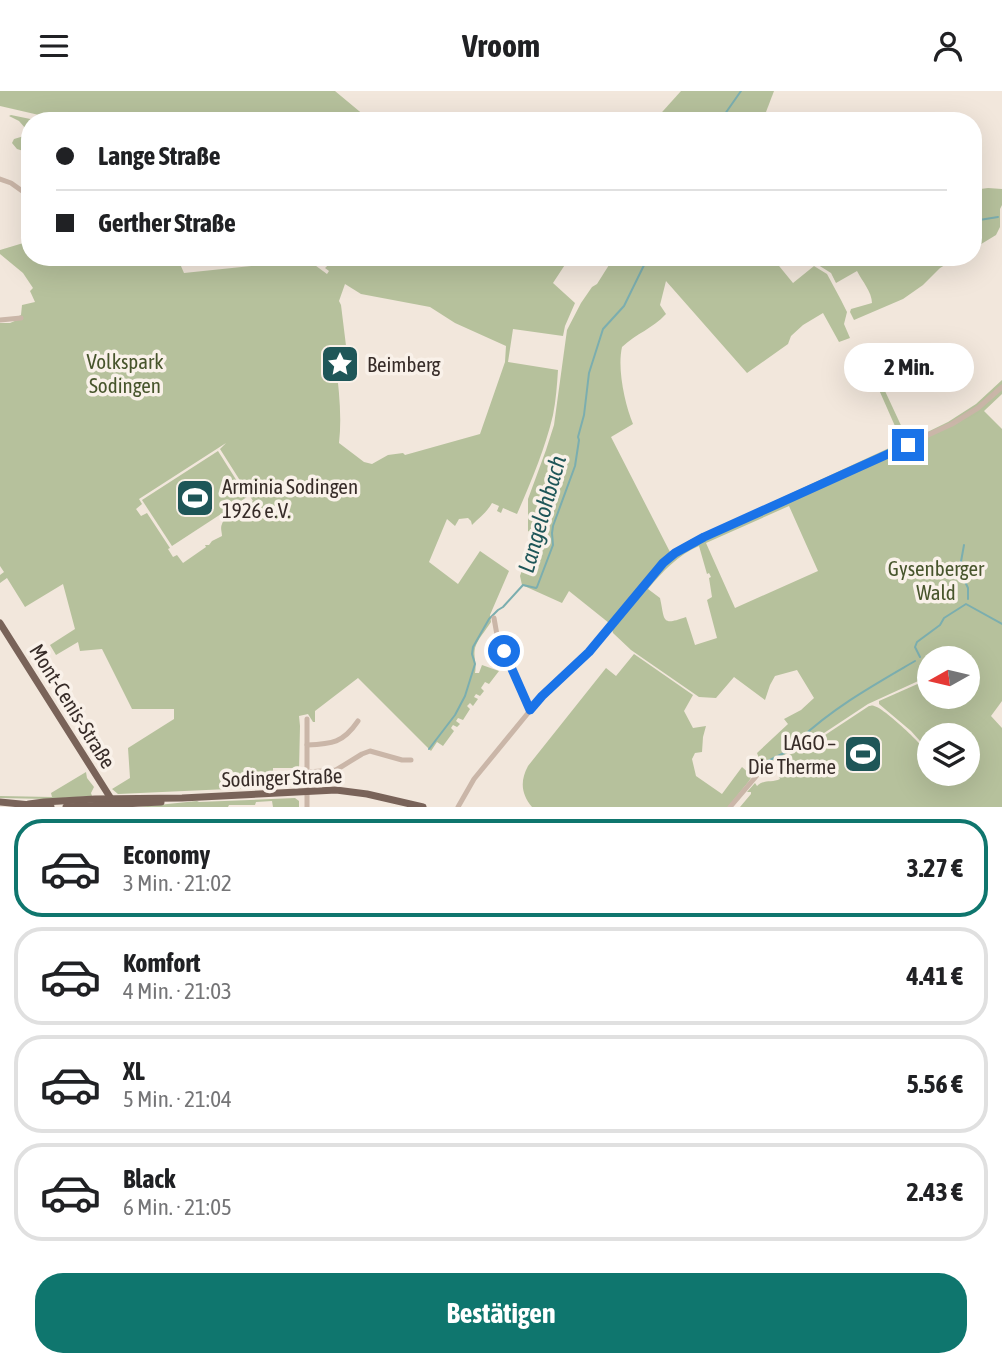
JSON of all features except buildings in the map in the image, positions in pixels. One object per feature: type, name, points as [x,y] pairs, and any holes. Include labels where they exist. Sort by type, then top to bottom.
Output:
[{"type":"main road","name":"Mont-Cenis-Straße","points":[[0,623],[113,804]]},
{"type":"main road","name":"Sodinger Straße","points":[[66,807],[336,790],[423,807]]},
{"type":"main road","name":"Sodinger Straße","points":[[29,804],[44,801],[113,804]]},
{"type":"main road","name":"Sodinger Straße","points":[[0,802],[51,807]]},
{"type":"street","points":[[0,179],[21,190]]},
{"type":"street","points":[[0,320],[21,318]]},
{"type":"street","points":[[458,807],[474,779],[530,710],[589,652],[655,572],[675,553],[704,537],[952,424],[978,408],[1002,387]]},
{"type":"street","points":[[494,618],[497,635],[530,710]]},
{"type":"street","points":[[307,719],[307,807]]},
{"type":"street","points":[[307,744],[331,744],[348,733],[358,721]]},
{"type":"street","points":[[307,772],[336,770],[370,751],[411,760]]},
{"type":"street","points":[[730,807],[759,773],[770,769]]},
{"type":"green space","points":[[0,91],[335,91],[360,112],[26,112],[0,106]]},
{"type":"green space","points":[[681,91],[774,91],[766,112],[662,112]]},
{"type":"green space","points":[[9,116],[21,117],[21,123],[19,121]]},
{"type":"green space","points":[[21,137],[21,150],[12,143],[14,139]]},
{"type":"green space","points":[[982,189],[1002,189],[1002,205],[1000,227],[996,235],[982,244]]},
{"type":"green space","name":"Volkspark Sodingen","points":[[21,244],[21,266],[181,266],[184,273],[251,266],[316,266],[327,274],[329,271],[325,268],[327,266],[564,266],[553,283],[575,303],[563,336],[513,329],[508,362],[558,370],[550,428],[517,514],[503,508],[501,513],[497,511],[499,506],[492,503],[472,525],[468,518],[459,519],[455,526],[447,519],[429,562],[458,584],[480,551],[509,571],[490,615],[491,622],[475,648],[475,673],[479,673],[482,665],[499,671],[489,684],[485,682],[480,696],[476,694],[474,697],[478,699],[473,706],[470,703],[467,706],[470,709],[463,720],[458,718],[456,721],[460,724],[457,727],[453,725],[451,728],[454,731],[443,746],[437,742],[431,751],[358,678],[315,711],[315,722],[308,714],[299,716],[299,771],[295,768],[273,768],[273,787],[118,794],[112,789],[130,778],[128,748],[174,719],[174,709],[132,709],[102,649],[80,651],[78,642],[56,655],[50,645],[75,629],[63,584],[25,607],[7,578],[0,583],[0,575],[4,572],[0,566],[0,323],[17,320],[21,315],[22,305],[35,302],[30,291],[33,288],[23,273],[0,254],[0,250]],"holes":[[[345,284],[361,294],[430,307],[455,323],[506,346],[505,362],[480,434],[405,455],[388,455],[372,464],[364,462],[339,443],[340,413],[336,365],[348,362],[339,301]],[[226,443],[220,449],[253,501],[223,521],[222,536],[205,545],[206,547],[183,563],[177,555],[173,557],[147,513],[141,516],[136,509],[142,504],[139,499]]]},
{"type":"green space","name":"Gysenberger Wald","points":[[608,266],[779,266],[793,283],[814,266],[827,274],[847,312],[844,324],[850,338],[839,342],[823,313],[803,325],[791,336],[788,344],[747,373],[666,281],[660,305],[666,314],[622,347],[620,366],[623,387],[633,424],[611,437],[670,552],[690,540],[902,442],[861,349],[865,348],[905,434],[911,440],[948,422],[976,404],[1002,380],[1002,394],[984,411],[1002,429],[1002,701],[991,716],[1002,728],[1002,807],[740,807],[751,794],[747,792],[755,783],[757,786],[780,779],[778,775],[782,772],[778,761],[819,739],[869,706],[886,713],[917,741],[917,786],[980,786],[980,723],[917,723],[917,738],[879,704],[879,701],[917,684],[917,709],[980,709],[980,646],[917,646],[917,682],[868,704],[818,737],[769,763],[760,759],[757,753],[788,724],[784,719],[801,710],[814,698],[797,670],[775,676],[765,700],[734,677],[716,698],[699,697],[631,650],[613,633],[612,629],[645,588],[641,584],[609,623],[569,591],[562,603],[522,585],[520,576],[534,534],[528,531],[528,499],[554,425],[567,330],[581,303]],"holes":[[[789,506],[818,571],[735,608],[706,543]],[[699,546],[707,574],[711,577],[712,597],[707,600],[717,638],[695,645],[686,617],[668,621],[660,598],[648,589],[671,564]]]},
{"type":"green space","points":[[820,266],[943,266],[903,299],[854,320],[851,309],[872,303],[870,295],[857,271],[836,283],[831,273]]},
{"type":"green space","name":"Arminia Sodingen 1926 e.V.","points":[[218,451],[247,497],[172,546],[142,500]]},
{"type":"green space","points":[[634,654],[693,695],[684,711],[693,728],[706,726],[702,752],[695,753],[692,759],[696,776],[722,794],[742,767],[752,776],[749,781],[728,807],[532,807],[523,787],[528,766],[606,668],[616,676]]},
{"type":"green space","points":[[86,772],[94,787],[92,796],[48,799],[0,798],[52,797],[51,793]]},
{"type":"green space","points":[[295,798],[299,801],[299,807],[273,807],[272,801],[228,807],[138,807],[197,801]]},
{"type":"waterway","name":"Langelohbach","points":[[726,112],[741,91]]},
{"type":"waterway","points":[[982,220],[998,217]]},
{"type":"waterway","name":"Langelohbach","points":[[429,749],[455,715],[465,696],[475,664],[473,647],[489,619],[523,585],[537,587],[553,545],[553,526],[575,466],[589,373],[603,329],[624,306],[644,266]]},
{"type":"waterway","points":[[964,545],[960,567],[968,588],[968,599]]},
{"type":"waterway","points":[[917,651],[917,642],[940,625],[944,618],[966,604],[1002,624]]},
{"type":"waterway","points":[[799,740],[840,707],[915,661]]},
{"type":"waterway","points":[[766,762],[793,747]]},
{"type":"place","name":"Beimberg","points":[[340,364]]},
{"type":"place","name":"Arminia Sodingen 1926 e.V.","points":[[195,498]]},
{"type":"place","name":"LAGO – Die Therme","points":[[863,754]]},
{"type":"route","points":[[504,651],[530,710],[589,652],[638,591],[675,553],[704,537],[908,445]]}]
